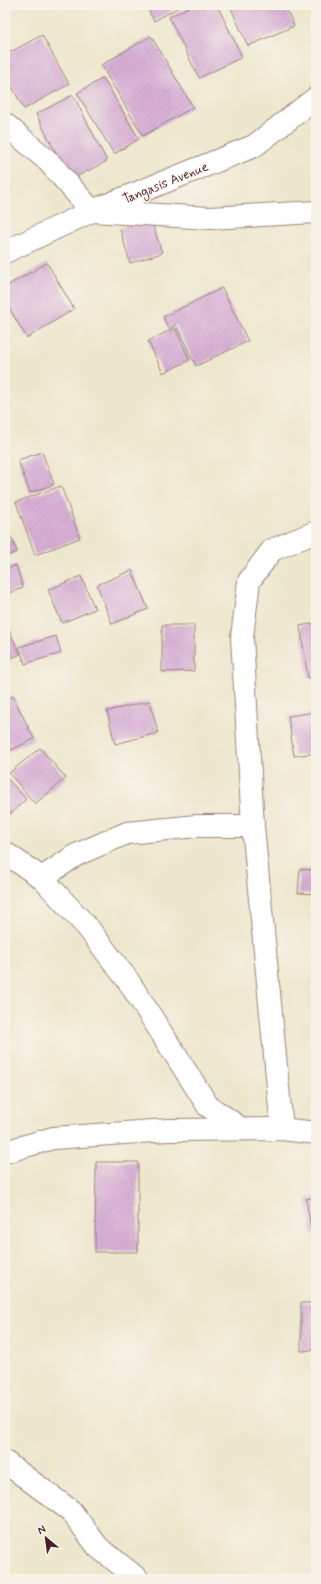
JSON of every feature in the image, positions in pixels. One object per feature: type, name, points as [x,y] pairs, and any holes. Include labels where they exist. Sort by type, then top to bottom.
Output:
[{"type":"street","name":"Tangasis Avenue","points":[[5,252],[92,211],[254,146],[316,98]]},
{"type":"street","points":[[5,124],[48,162],[92,211],[210,218],[316,212]]},
{"type":"street","points":[[282,1129],[253,826],[242,637],[249,581],[272,550],[316,532]]},
{"type":"street","points":[[42,878],[76,855],[127,833],[197,826],[253,826]]},
{"type":"street","points":[[5,853],[42,878],[88,928],[129,982],[208,1106],[242,1129]]},
{"type":"street","points":[[5,1152],[53,1138],[167,1130],[282,1129],[316,1133]]},
{"type":"street","points":[[5,1462],[71,1510],[98,1547],[138,1579]]},
{"type":"building","points":[[146,5],[183,5],[154,21]]},
{"type":"building","points":[[193,5],[217,5],[242,57],[199,78],[169,17]]},
{"type":"building","points":[[285,5],[294,26],[248,46],[230,6]]},
{"type":"building","points":[[42,35],[69,84],[24,109],[5,74],[5,55]]},
{"type":"building","points":[[151,36],[193,107],[143,136],[101,65]]},
{"type":"building","points":[[103,78],[139,139],[114,154],[77,93]]},
{"type":"building","points":[[73,95],[107,161],[70,180],[36,114]]},
{"type":"building","points":[[151,219],[162,253],[130,263],[120,229]]},
{"type":"building","points":[[47,263],[74,309],[27,338],[5,301],[5,287]]},
{"type":"building","points":[[222,288],[248,341],[196,366],[176,325],[169,329],[163,317]]},
{"type":"building","points":[[175,328],[190,360],[163,373],[148,341]]},
{"type":"building","points":[[42,452],[54,484],[30,493],[18,460]]},
{"type":"building","points":[[61,486],[80,538],[35,555],[16,502]]},
{"type":"building","points":[[12,538],[17,552],[5,557],[5,541]]},
{"type":"building","points":[[16,565],[23,588],[5,594],[5,569]]},
{"type":"building","points":[[132,570],[148,609],[112,624],[97,585]]},
{"type":"building","points":[[81,576],[95,609],[62,623],[48,590]]},
{"type":"building","points":[[5,621],[20,654],[5,661]]},
{"type":"building","points":[[316,623],[316,677],[308,678],[300,626]]},
{"type":"building","points":[[162,625],[194,625],[194,671],[162,672]]},
{"type":"building","points":[[56,636],[61,653],[25,664],[19,647]]},
{"type":"building","points":[[13,696],[34,739],[5,753],[5,700]]},
{"type":"building","points":[[150,701],[158,733],[115,744],[107,711]]},
{"type":"building","points":[[316,712],[316,753],[294,756],[288,716]]},
{"type":"building","points":[[40,748],[66,778],[35,804],[9,773]]},
{"type":"building","points":[[5,776],[26,799],[5,819]]},
{"type":"building","points":[[300,869],[316,870],[316,894],[298,893]]},
{"type":"building","points":[[96,1162],[138,1162],[138,1252],[95,1252]]},
{"type":"building","points":[[316,1197],[316,1234],[312,1234],[306,1199]]},
{"type":"building","points":[[301,1303],[316,1303],[316,1350],[301,1351]]}]
